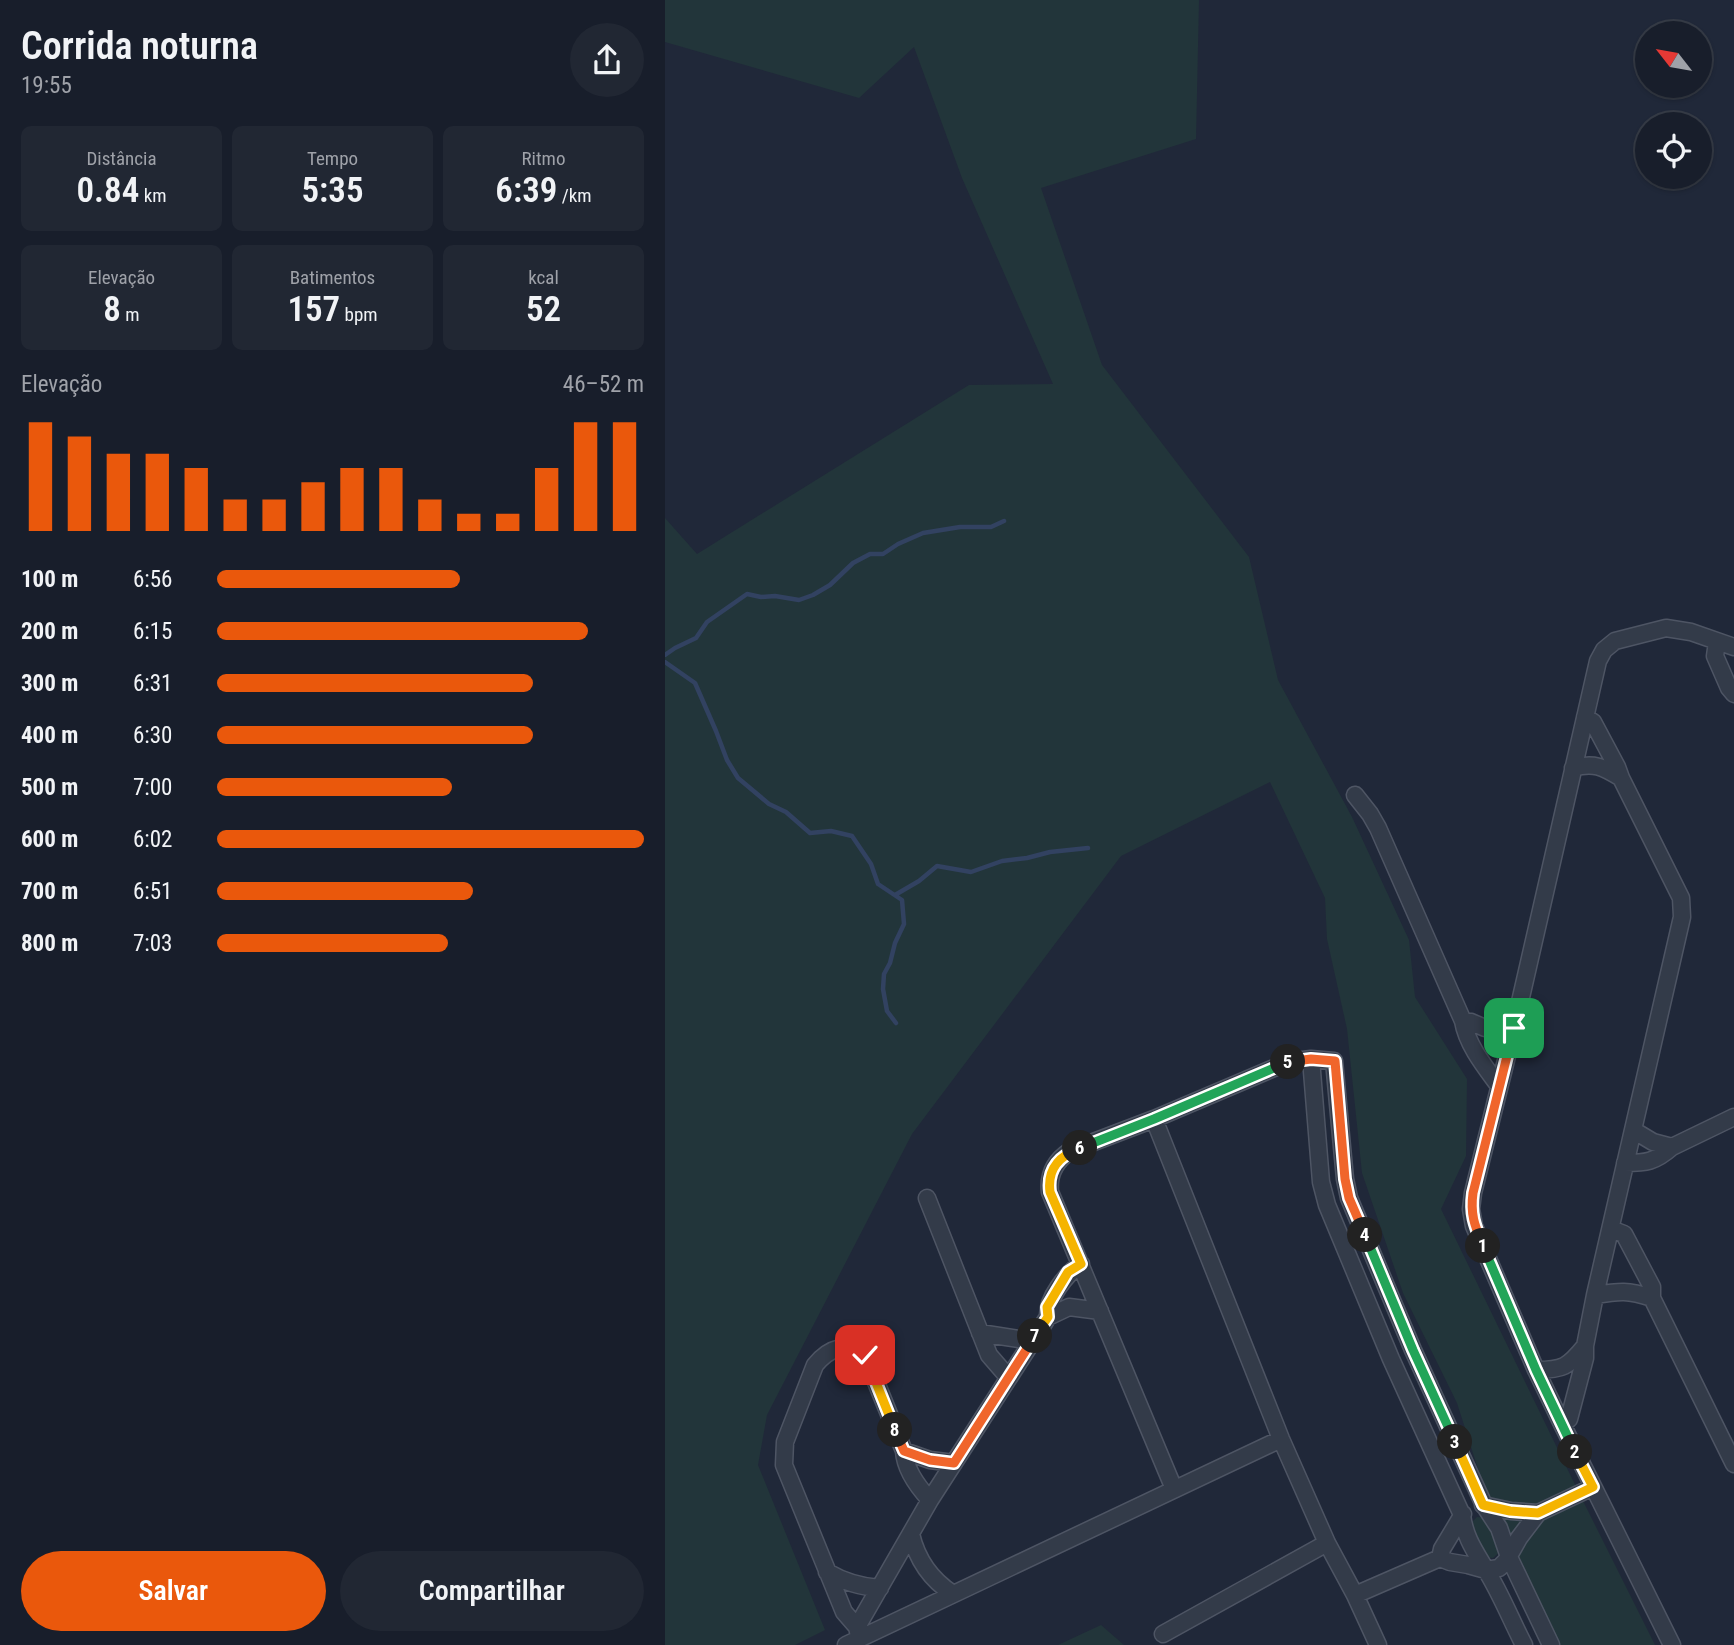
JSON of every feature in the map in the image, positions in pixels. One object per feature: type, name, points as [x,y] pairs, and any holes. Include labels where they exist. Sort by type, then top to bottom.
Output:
[{"type":"street","points":[[1672,1645],[1536,1370],[1475,1226],[1471,1209],[1598,661],[1604,650],[1615,641],[1666,628],[1691,632],[1734,647]]},
{"type":"street","points":[[1717,642],[1716,656],[1734,694]]},
{"type":"street","points":[[1562,1424],[1569,1419],[1585,1358],[1595,1295],[1682,918],[1681,898],[1617,767],[1593,722],[1585,717]]},
{"type":"street","points":[[1573,768],[1586,764],[1621,778]]},
{"type":"street","points":[[1355,794],[1377,828],[1463,1021],[1465,1033],[1486,1070],[1499,1086]]},
{"type":"street","points":[[1463,1021],[1485,1028],[1514,1028]]},
{"type":"street","points":[[1311,1059],[1321,1182],[1327,1205],[1391,1359],[1462,1515],[1469,1542],[1524,1645]]},
{"type":"street","points":[[1174,1489],[1050,1192],[1054,1165],[1070,1151],[1154,1119],[1288,1062],[1311,1059],[1335,1061],[1349,1198],[1413,1350],[1483,1505],[1499,1528],[1509,1557],[1551,1645]]},
{"type":"street","points":[[1625,1163],[1646,1163],[1672,1147],[1734,1117]]},
{"type":"street","points":[[1154,1119],[1281,1439],[1327,1543],[1378,1645]]},
{"type":"street","points":[[1633,1130],[1653,1142],[1672,1147]]},
{"type":"street","points":[[927,1198],[989,1355],[1008,1377]]},
{"type":"street","points":[[1612,1229],[1624,1234],[1652,1287],[1652,1298],[1734,1464]]},
{"type":"street","points":[[1048,1317],[1047,1307],[1068,1272],[1081,1264]]},
{"type":"street","points":[[1595,1295],[1621,1291],[1652,1298]]},
{"type":"street","points":[[854,1637],[930,1500],[1048,1317],[1069,1307],[1100,1311]]},
{"type":"street","points":[[980,1333],[1031,1341]]},
{"type":"street","points":[[1536,1370],[1563,1368],[1585,1346]]},
{"type":"street","points":[[854,1637],[784,1465],[785,1441],[815,1365],[823,1355],[835,1349],[846,1348],[855,1349],[865,1355],[904,1451],[905,1461],[930,1500]]},
{"type":"street","points":[[854,1637],[953,1594],[1281,1439]]},
{"type":"street","points":[[904,1451],[930,1460],[954,1463]]},
{"type":"street","points":[[1355,1595],[1440,1558],[1486,1570],[1499,1568],[1538,1513],[1593,1487]]},
{"type":"street","points":[[1440,1558],[1442,1549],[1462,1515],[1473,1506],[1538,1513]]},
{"type":"street","points":[[911,1534],[918,1558],[925,1569],[942,1587],[953,1594]]},
{"type":"street","points":[[1163,1634],[1327,1543]]},
{"type":"street","points":[[827,1573],[859,1585],[880,1588]]},
{"type":"green space","points":[[665,0],[1199,0],[1196,139],[1041,188],[1102,365],[1249,557],[1278,680],[1352,817],[1409,940],[1415,997],[1467,1079],[1466,1156],[1441,1209],[1655,1645],[1558,1645],[1520,1559],[1487,1497],[1457,1403],[1403,1293],[1362,1173],[1347,1029],[1327,939],[1325,898],[1270,782],[1121,856],[912,1134],[767,1415],[758,1465],[825,1630],[795,1645],[665,1645],[665,518],[697,554],[969,385],[1053,384],[962,178],[914,47],[859,98],[665,42]]},
{"type":"green space","points":[[1477,1517],[1487,1518],[1500,1552],[1493,1558],[1484,1557],[1470,1524]]},
{"type":"green space","points":[[1101,1625],[1124,1645],[1058,1645]]},
{"type":"waterway","points":[[665,655],[696,638],[707,622],[747,594],[799,600],[830,585],[853,563],[870,554],[883,554],[923,533],[960,527],[991,527],[1004,521]]},
{"type":"waterway","points":[[665,662],[695,683],[727,760],[738,778],[769,804],[786,812],[810,833],[831,831],[852,836],[871,864],[878,884],[902,900],[904,924],[884,974],[883,989],[887,1011],[896,1023]]},
{"type":"waterway","points":[[895,895],[919,881],[937,866],[971,872],[1002,861],[1088,848]]},
{"type":"route","points":[[865,1355],[904,1451],[930,1460],[954,1463],[1048,1317],[1047,1307],[1068,1272],[1081,1264],[1050,1192],[1054,1165],[1070,1151],[1154,1119],[1288,1062],[1311,1059],[1335,1061],[1349,1198],[1413,1350],[1483,1505],[1538,1513],[1593,1487],[1536,1370],[1475,1226],[1471,1209],[1514,1028]]}]
